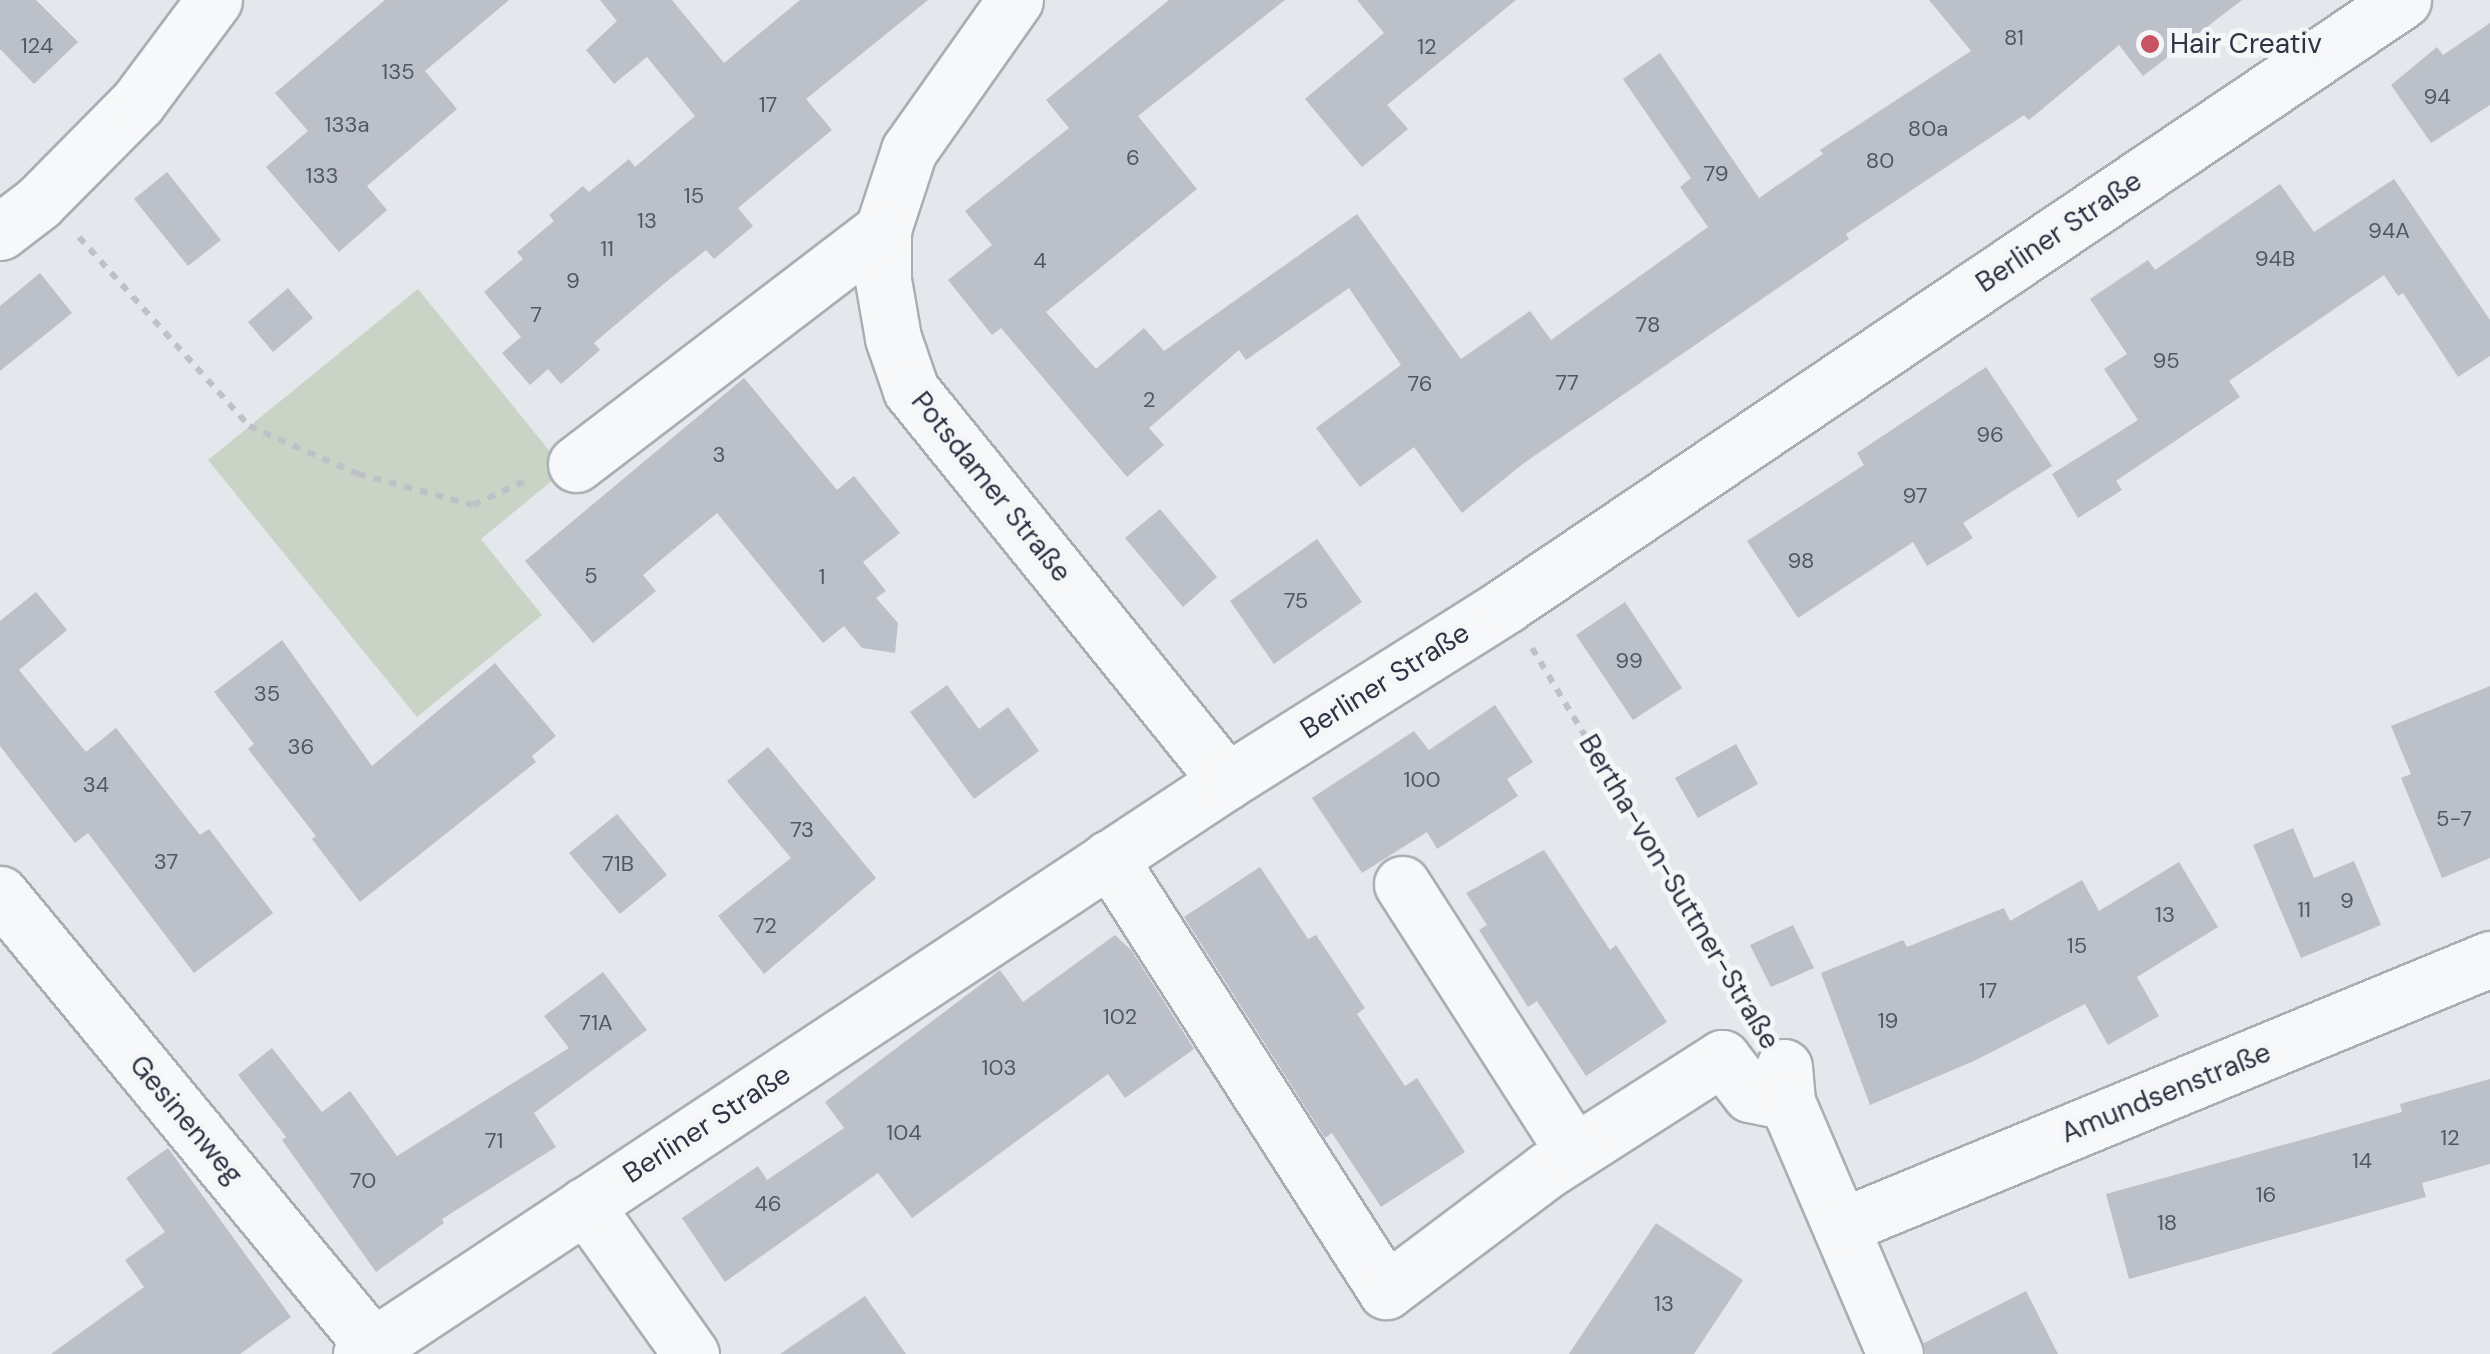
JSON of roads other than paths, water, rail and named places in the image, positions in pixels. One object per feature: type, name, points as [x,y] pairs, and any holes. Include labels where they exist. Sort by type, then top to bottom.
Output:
[{"type":"street","points":[[0,232],[44,198],[138,102],[214,0]]},
{"type":"street","name":"Potsdamer Straße","points":[[1015,0],[909,150],[883,229],[883,280],[893,338],[911,390],[1228,781]]},
{"type":"street","name":"Berliner Straße","points":[[367,1350],[1110,858],[1506,605],[2403,0]]},
{"type":"street","points":[[576,464],[883,229]]},
{"type":"street","points":[[1110,858],[1386,1291],[1574,1152],[1722,1058],[1750,1094],[1786,1084],[1895,1354]]},
{"type":"street","points":[[1402,884],[1574,1152]]},
{"type":"street","name":"Gesinenweg","points":[[0,894],[367,1350]]},
{"type":"street","name":"Amundsenstraße","points":[[1842,1226],[2490,959]]},
{"type":"street","points":[[584,1205],[691,1354]]},
{"type":"place","name":"Hair Creativ","points":[[2150,44]]}]
